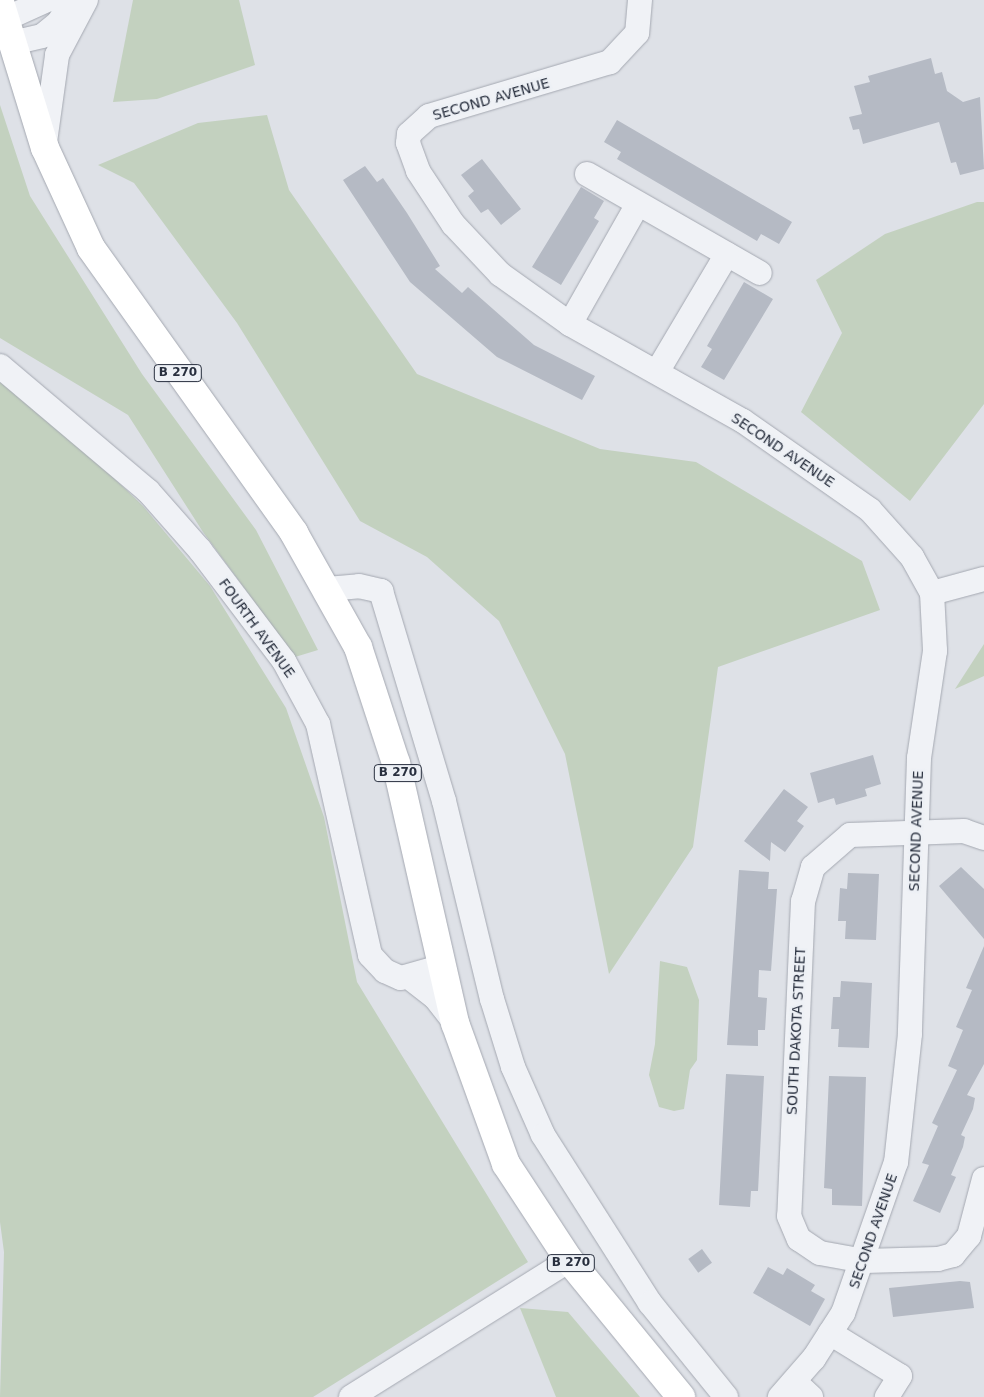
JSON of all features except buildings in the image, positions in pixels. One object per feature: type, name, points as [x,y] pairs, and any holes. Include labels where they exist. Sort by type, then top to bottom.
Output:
[{"type":"main road","name":"B 270","points":[[5,21],[45,148],[106,271],[257,479],[326,589],[358,647],[376,697],[443,966],[455,1023],[506,1164],[569,1260],[680,1397]]},
{"type":"street","points":[[5,21],[46,0]]},
{"type":"street","points":[[5,21],[42,36],[59,22],[72,0]]},
{"type":"street","points":[[45,148],[57,56],[86,0]]},
{"type":"street","name":"SECOND AVENUE","points":[[640,0],[637,33],[610,62],[429,116],[409,134],[409,153],[418,171],[453,224],[500,274],[570,324],[743,421],[870,510],[912,557],[932,593],[935,651],[920,732],[915,831],[911,1012],[903,1120],[889,1187],[864,1261],[830,1333],[795,1392]]},
{"type":"street","points":[[587,174],[760,273]]},
{"type":"street","points":[[570,324],[638,204]]},
{"type":"street","points":[[657,372],[727,254]]},
{"type":"street","name":"FOURTH AVENUE","points":[[0,366],[148,491],[200,550],[284,661],[318,724],[370,955],[392,976],[409,977],[435,997],[455,1023]]},
{"type":"street","points":[[932,593],[984,580]]},
{"type":"street","points":[[326,589],[359,586],[382,591],[444,801],[492,999],[513,1068],[543,1135],[650,1303],[726,1397]]},
{"type":"street","name":"SOUTH DAKOTA STREET","points":[[981,831],[875,831],[836,842],[813,867],[803,901],[789,1216],[794,1232],[807,1247],[864,1261],[952,1255],[970,1236],[984,1179]]},
{"type":"street","points":[[409,977],[443,966]]},
{"type":"street","points":[[351,1397],[569,1260]]},
{"type":"street","points":[[830,1333],[900,1376],[887,1397]]},
{"type":"green space","points":[[133,0],[239,0],[255,65],[157,99],[113,102]]},
{"type":"green space","points":[[0,105],[30,196],[142,374],[256,530],[318,650],[295,657],[203,532],[128,415],[0,338]]},
{"type":"green space","points":[[267,115],[289,190],[417,374],[600,449],[696,462],[862,561],[880,610],[718,667],[693,847],[609,974],[565,754],[499,621],[427,557],[360,521],[237,323],[134,183],[98,165],[198,123]]},
{"type":"green space","points":[[977,202],[984,202],[984,404],[910,501],[801,412],[842,333],[816,280],[885,234]]},
{"type":"green space","points":[[0,382],[70,436],[143,506],[210,586],[286,708],[324,817],[357,982],[528,1262],[313,1397],[0,1397],[4,1252],[0,1222]]},
{"type":"green space","points":[[984,644],[984,676],[955,689]]},
{"type":"green space","points":[[660,961],[687,967],[699,1000],[697,1060],[690,1070],[684,1109],[674,1111],[659,1107],[649,1075],[655,1044]]},
{"type":"green space","points":[[520,1308],[568,1312],[640,1397],[556,1397]]}]
